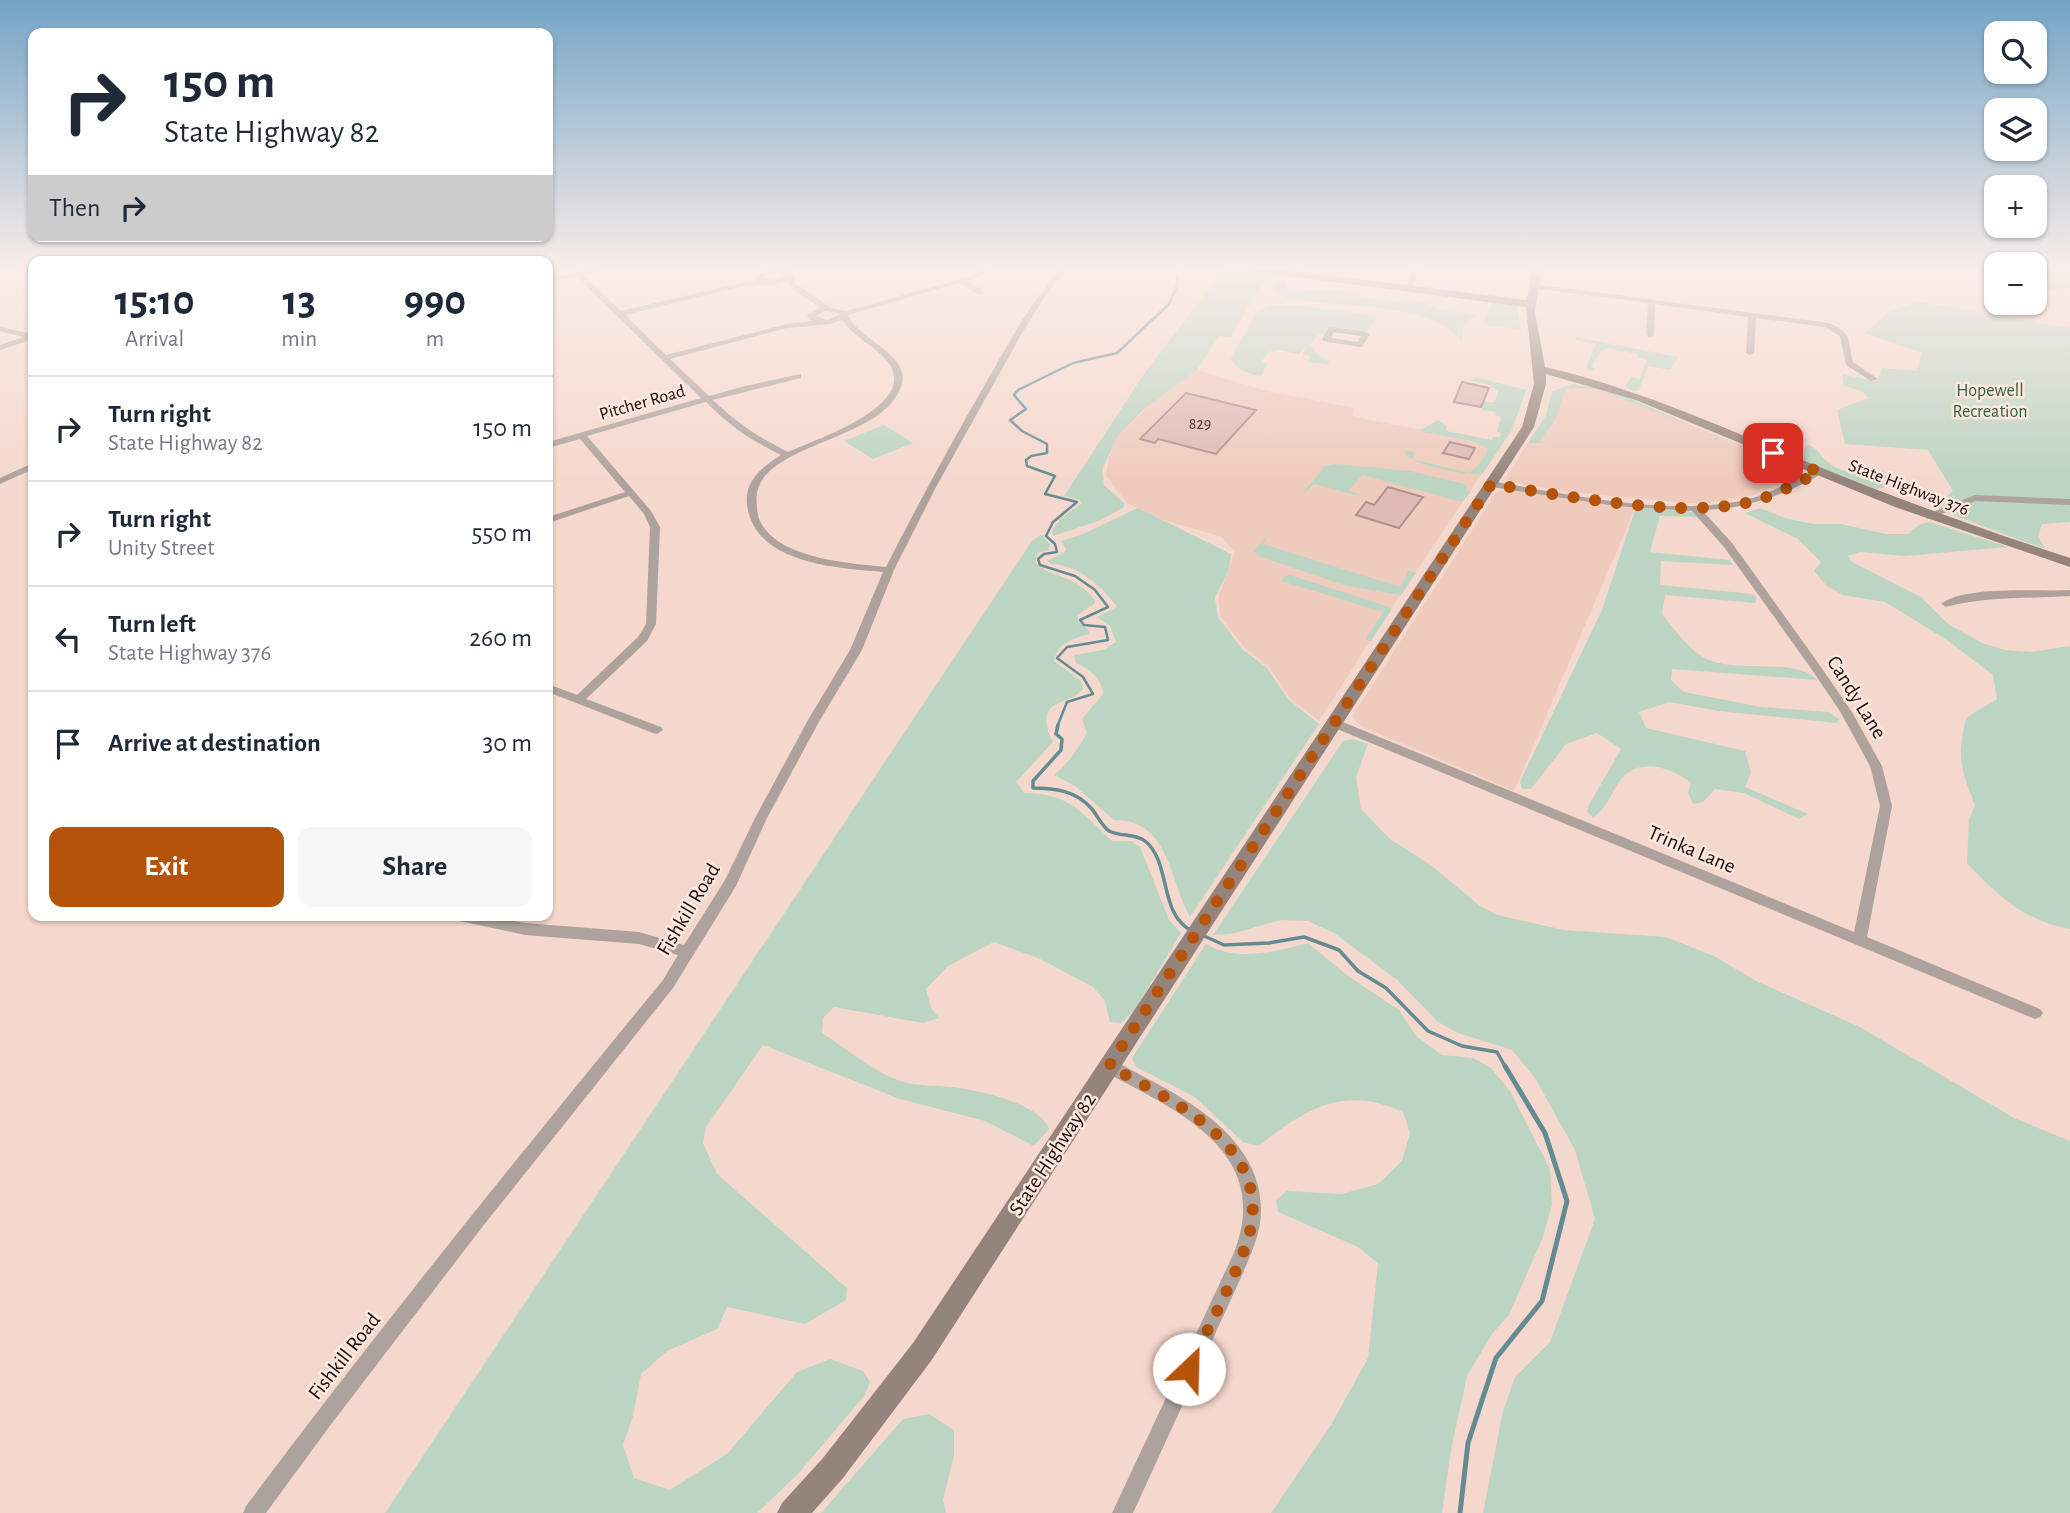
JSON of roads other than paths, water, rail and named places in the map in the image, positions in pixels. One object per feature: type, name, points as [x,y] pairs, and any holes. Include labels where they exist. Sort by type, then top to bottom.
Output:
[{"type":"main road","name":"State Highway 82","points":[[792,1513],[833,1468],[902,1381],[1202,921],[1405,614],[1446,557],[1528,428],[1539,395],[1540,369],[1533,339]]},
{"type":"main road","name":"State Highway 376","points":[[1540,369],[1609,386],[1928,516],[2070,563]]},
{"type":"main road","points":[[1539,395],[1565,383],[1609,386]]},
{"type":"street","points":[[0,348],[25,339]]},
{"type":"street","points":[[645,339],[707,400],[752,437],[786,454]]},
{"type":"street","points":[[665,358],[739,339]]},
{"type":"street","points":[[855,339],[891,364]]},
{"type":"street","points":[[864,339],[890,358],[898,380],[895,392],[875,415],[786,454],[765,471],[754,485],[750,512],[756,526],[769,539],[808,558],[840,565],[889,570]]},
{"type":"street","name":"Fishkill Road","points":[[253,1513],[321,1420],[469,1230],[667,984],[731,882],[767,806],[856,650],[889,570],[931,486],[1015,339]]},
{"type":"street","points":[[1750,353],[1751,339]]},
{"type":"street","points":[[1846,339],[1849,363],[1874,379]]},
{"type":"street","points":[[745,388],[799,376]]},
{"type":"street","name":"Pitcher Road","points":[[553,444],[745,388]]},
{"type":"street","points":[[578,700],[643,639],[651,624],[654,527],[648,513],[582,436]]},
{"type":"street","points":[[0,481],[28,468]]},
{"type":"street","points":[[1491,484],[1618,502],[1696,509],[1741,504],[1767,497],[1819,472]]},
{"type":"street","points":[[553,518],[631,493]]},
{"type":"street","points":[[1928,516],[1975,498],[2070,502]]},
{"type":"street","name":"Candy Lane","points":[[1696,509],[1728,545],[1816,668],[1846,712],[1876,766],[1886,806],[1859,940]]},
{"type":"street","points":[[1946,604],[1982,597],[2070,593]]},
{"type":"street","points":[[553,690],[657,730]]},
{"type":"street","name":"Trinka Lane","points":[[1334,723],[2035,1013]]},
{"type":"street","points":[[485,921],[525,929],[639,938],[688,951]]},
{"type":"street","points":[[1109,1066],[1180,1107],[1225,1140],[1246,1170],[1253,1210],[1247,1241],[1233,1275],[1122,1513]]},
{"type":"waterway","points":[[1057,727],[1067,702],[1093,694],[1083,677],[1057,658],[1067,647],[1108,640],[1105,627],[1084,625],[1080,620],[1108,607],[1095,590],[1075,576],[1040,565],[1038,559],[1044,554],[1057,552],[1055,544],[1046,536],[1053,522],[1077,502],[1045,494],[1055,476],[1027,466],[1026,460],[1031,456],[1047,453],[1047,444],[1022,431],[1010,420],[1026,409],[1014,395],[1018,390],[1073,363],[1117,353],[1132,339]]},
{"type":"waterway","points":[[1058,725],[1056,734],[1062,739],[1061,750],[1033,781],[1033,788],[1072,794],[1085,802],[1109,831],[1145,841],[1159,862],[1174,913],[1181,923],[1192,931]]},
{"type":"waterway","points":[[1202,935],[1224,945],[1269,943],[1304,937],[1339,950],[1358,971],[1386,988],[1428,1031],[1462,1046],[1497,1052],[1506,1068]]},
{"type":"waterway","points":[[1460,1513],[1468,1443],[1496,1358],[1542,1301],[1567,1201],[1545,1133],[1505,1066]]},
{"type":"park label","name":"Hopewell Recreation","points":[[1990,400]]}]
